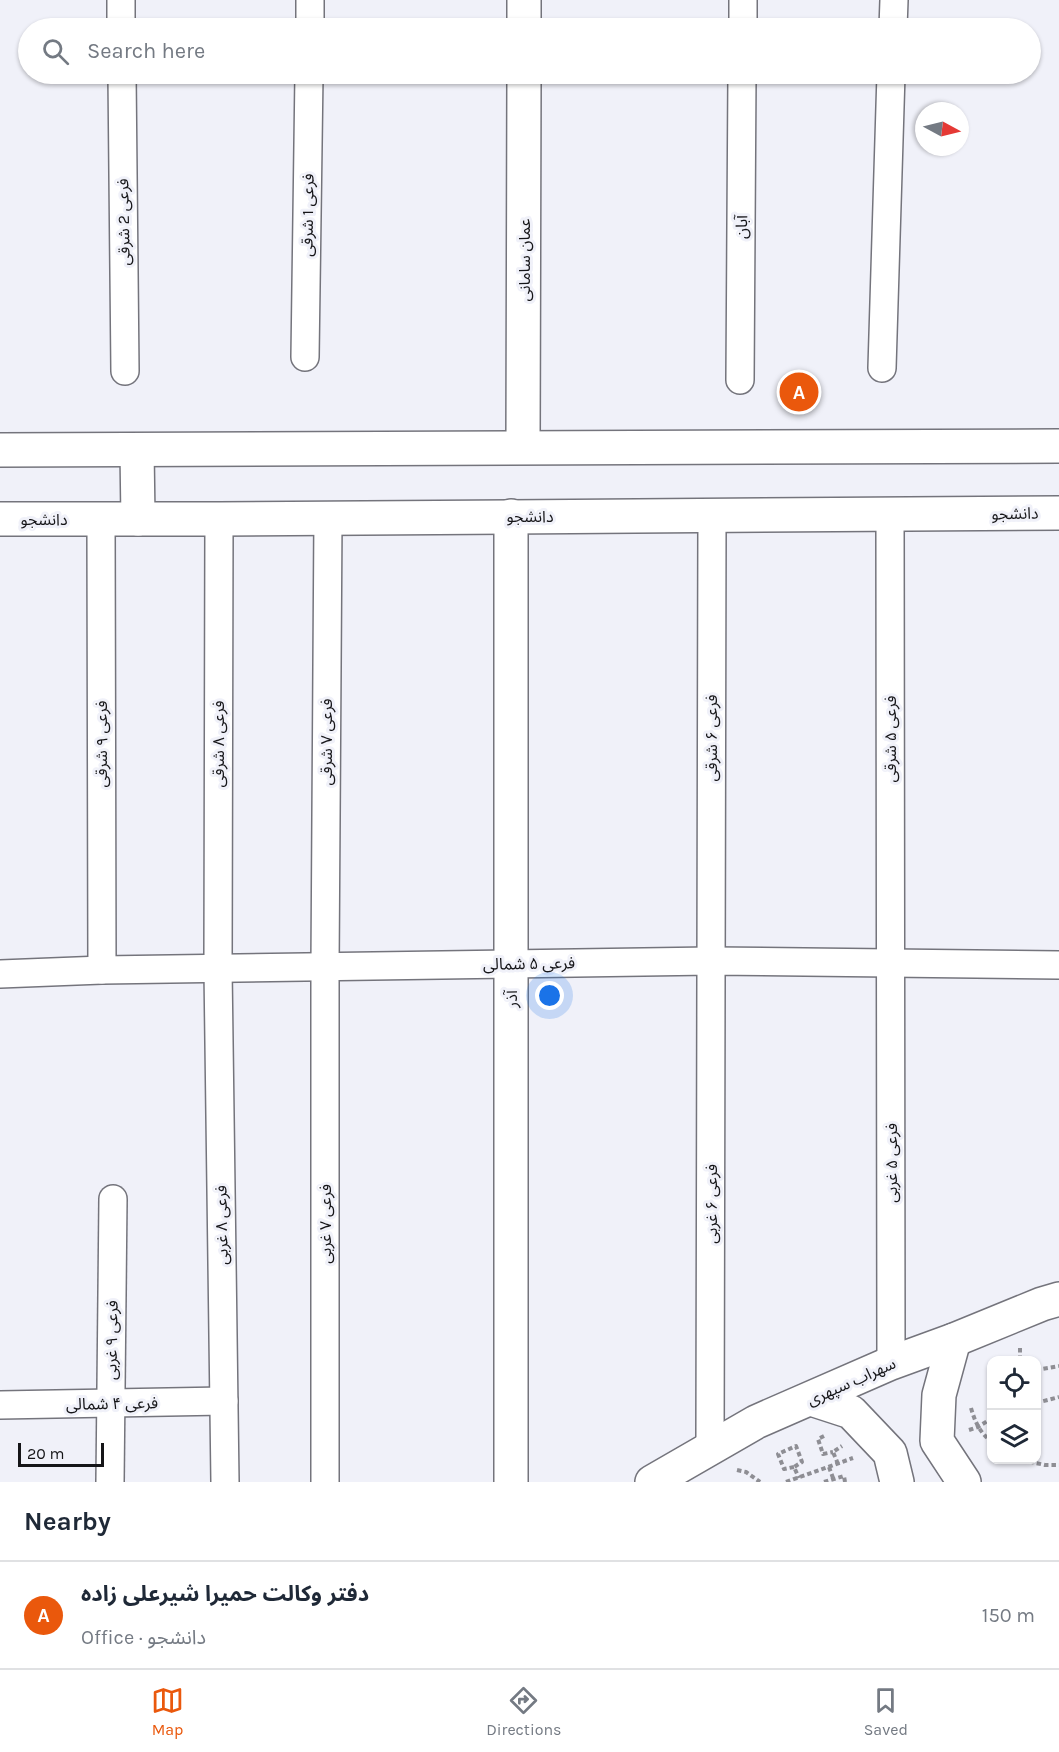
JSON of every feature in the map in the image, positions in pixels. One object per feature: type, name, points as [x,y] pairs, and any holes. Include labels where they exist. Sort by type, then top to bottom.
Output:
[{"type":"main road","points":[[524,0],[524,18]]},
{"type":"main road","name":"عمان سامانی","points":[[523,446],[524,84]]},
{"type":"main road","points":[[0,450],[523,446],[755,448],[1059,446]]},
{"type":"main road","points":[[136,450],[138,519]]},
{"type":"main road","name":"دانشجو","points":[[0,519],[1059,513]]},
{"type":"main road","name":"آذر","points":[[511,516],[512,1482]]},
{"type":"main road","name":"سهراب سپهری","points":[[652,1482],[756,1422],[891,1363],[1059,1299]]},
{"type":"main road","points":[[954,1340],[939,1395],[937,1441],[963,1482]]},
{"type":"main road","points":[[811,1399],[851,1412],[890,1453],[897,1482]]},
{"type":"street","points":[[121,0],[121,18]]},
{"type":"street","points":[[310,0],[310,18]]},
{"type":"street","points":[[743,0],[743,18]]},
{"type":"street","points":[[893,18],[894,0]]},
{"type":"street","name":"فرعی 2 شرقی","points":[[122,84],[125,371]]},
{"type":"street","name":"فرعی 1 شرقی","points":[[305,357],[309,84]]},
{"type":"street","name":"آبان","points":[[740,380],[742,84]]},
{"type":"street","points":[[882,368],[891,84]]},
{"type":"street","name":"فرعی ۶ شرقی","points":[[711,961],[712,515]]},
{"type":"street","name":"فرعی ۵ شرقی","points":[[890,515],[891,964]]},
{"type":"street","name":"فرعی ۷ شرقی","points":[[325,967],[328,517]]},
{"type":"street","name":"فرعی ۹ شرقی","points":[[101,519],[102,970]]},
{"type":"street","name":"فرعی ۸ شرقی","points":[[218,969],[219,519]]},
{"type":"street","name":"فرعی ۵ شمالی","points":[[0,974],[102,970],[711,961],[1059,965]]},
{"type":"street","name":"فرعی ۶ غربی","points":[[710,1447],[711,961]]},
{"type":"street","name":"فرعی ۵ غربی","points":[[891,964],[891,1363]]},
{"type":"street","name":"فرعی ۷ غربی","points":[[325,967],[325,1482]]},
{"type":"street","name":"فرعی ۸ غربی","points":[[218,969],[225,1482]]},
{"type":"street","name":"فرعی ۹ غربی","points":[[110,1482],[113,1199]]},
{"type":"street","name":"فرعی ۴ شمالی","points":[[0,1405],[224,1401]]},
{"type":"path","points":[[1041,1369],[1059,1366]]},
{"type":"path","points":[[1041,1402],[1059,1397]]},
{"type":"path","points":[[969,1398],[974,1418],[982,1435],[987,1438]]},
{"type":"path","points":[[978,1427],[987,1421]]},
{"type":"path","points":[[826,1435],[818,1439],[823,1454],[842,1447],[838,1439]]},
{"type":"path","points":[[796,1446],[802,1462],[794,1467],[784,1470],[778,1454],[796,1446]]},
{"type":"path","points":[[833,1452],[838,1464]]},
{"type":"path","points":[[1040,1464],[1059,1465]]},
{"type":"path","points":[[794,1467],[797,1479]]},
{"type":"path","points":[[829,1467],[833,1478]]},
{"type":"path","points":[[824,1482],[844,1476],[845,1482]]},
{"type":"place","name":"دفتر وکالت حمیرا شیرعلی زاده","points":[[799,392]]}]
